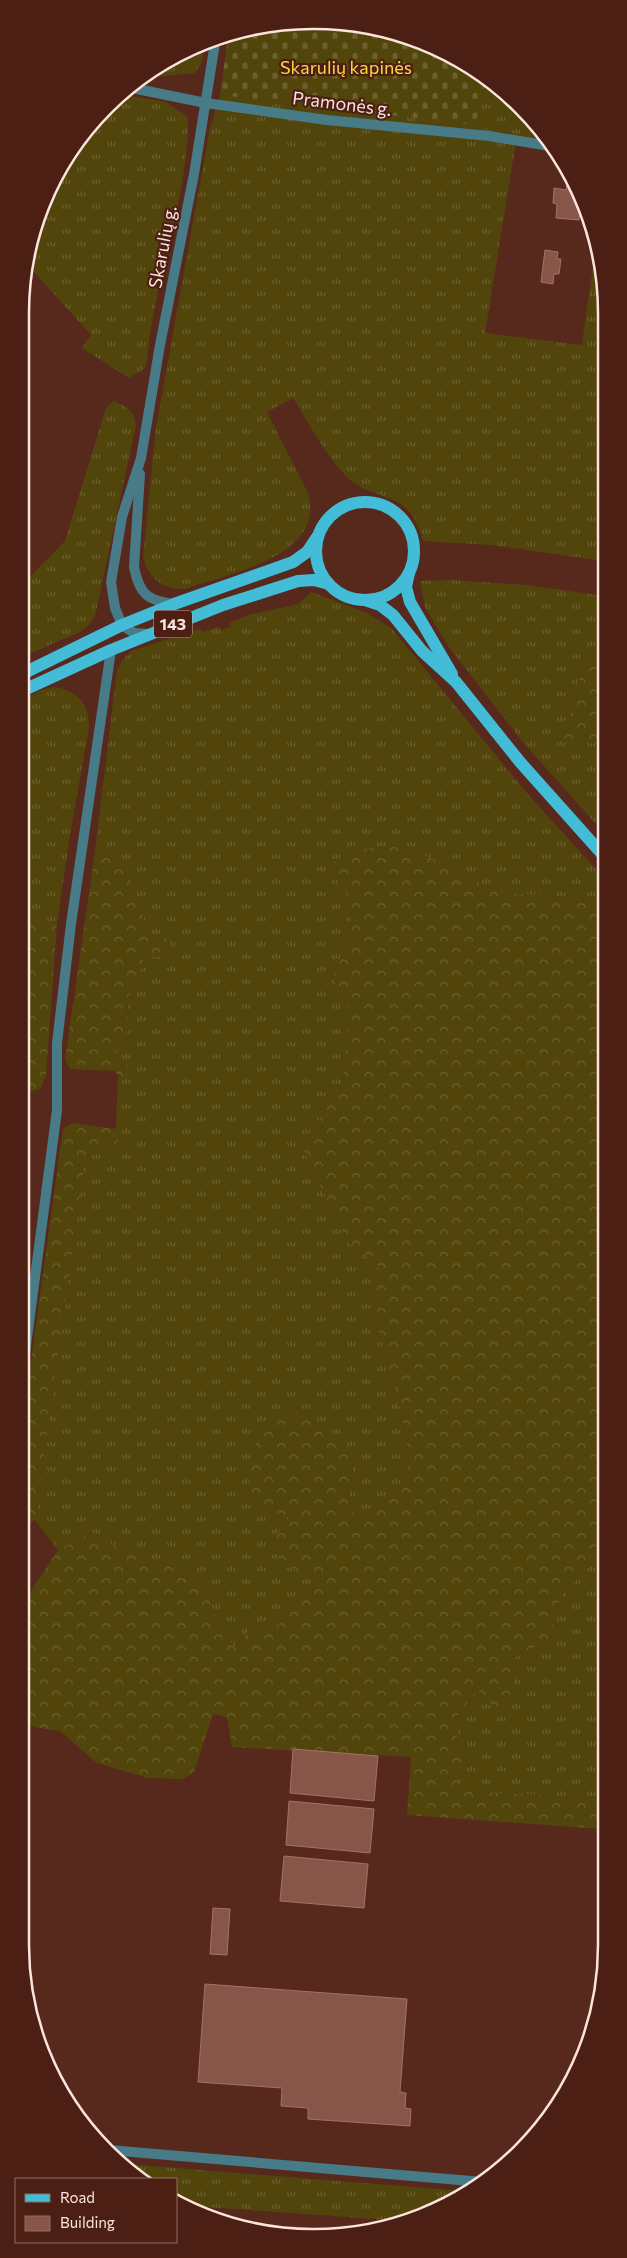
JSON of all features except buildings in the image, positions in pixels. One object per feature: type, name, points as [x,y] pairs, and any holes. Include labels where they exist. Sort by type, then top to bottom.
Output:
[{"type":"main road","name":"143","points":[[29,671],[122,625],[174,604],[293,562],[307,552],[330,516],[341,508],[353,503],[366,501],[380,504],[392,510],[402,519],[410,531],[413,544],[413,558],[406,587],[410,602],[456,682]]},
{"type":"main road","name":"143","points":[[317,538],[317,562],[329,584]]},
{"type":"main road","points":[[365,600],[379,598],[391,592],[402,583],[409,572]]},
{"type":"main road","name":"143","points":[[29,688],[110,650],[222,606],[298,580],[314,580],[329,584],[345,596],[380,605],[393,615],[422,651],[456,682],[526,769],[598,848]]},
{"type":"street","name":"Skarulių g.","points":[[174,604],[158,602],[144,594],[137,582],[134,568],[141,458],[160,345],[206,103],[214,47]]},
{"type":"street","name":"Pramonės g.","points":[[138,89],[206,103],[327,120],[489,136],[542,145]]},
{"type":"street","name":"Skarulių g.","points":[[122,625],[115,608],[111,582],[122,518],[141,458]]},
{"type":"street","points":[[122,625],[134,633],[148,634]]},
{"type":"street","points":[[29,1323],[57,1110],[58,1043],[71,924],[110,650]]},
{"type":"street","points":[[117,2151],[472,2181]]},
{"type":"green space","name":"Skarulių kapinės","points":[[295,29],[332,29],[387,38],[439,58],[485,86],[476,125],[220,95],[227,42],[258,34]]},
{"type":"green space","points":[[204,51],[202,62],[195,73],[158,75]]},
{"type":"green space","points":[[485,86],[515,112],[543,145],[516,142],[485,333],[582,345],[594,261],[598,295],[598,560],[493,545],[423,541],[417,523],[409,511],[400,503],[367,490],[345,475],[324,448],[293,398],[267,412],[308,493],[310,515],[303,532],[289,547],[270,559],[248,569],[185,589],[163,585],[153,577],[143,557],[156,428],[210,128],[220,95],[476,124]]},
{"type":"green space","points":[[130,96],[166,102],[188,117],[187,147],[183,178],[156,301],[147,362],[144,369],[129,378],[82,348],[91,335],[32,270],[38,240],[50,205],[67,171],[99,126]]},
{"type":"green space","points":[[114,401],[123,405],[134,416],[136,425],[95,616],[88,626],[80,632],[29,654],[29,578],[65,541],[106,408]]},
{"type":"green space","points":[[449,580],[527,585],[598,595],[598,650],[580,676],[564,743],[598,743],[598,826],[522,741],[448,646],[425,607],[420,581]]},
{"type":"green space","points":[[311,592],[367,613],[392,629],[526,792],[598,871],[598,900],[498,892],[410,848],[326,865],[352,902],[350,938],[333,976],[348,1009],[343,1085],[301,1145],[347,1241],[379,1266],[373,1312],[401,1411],[410,1461],[400,1489],[363,1519],[347,1510],[353,1469],[268,1512],[290,1516],[272,1543],[276,1553],[313,1576],[309,1592],[286,1606],[279,1625],[251,1628],[234,1647],[220,1627],[204,1587],[170,1565],[125,1552],[91,1532],[58,1550],[35,1520],[85,1160],[94,1152],[114,1150],[119,1137],[116,1129],[118,1076],[126,1078],[113,1059],[114,1054],[125,1042],[128,1018],[127,999],[138,980],[144,958],[169,956],[161,936],[147,933],[139,903],[125,874],[108,853],[95,851],[117,671],[131,651],[200,629],[202,632],[219,627],[221,630],[231,626],[230,623],[248,615],[299,604]]},
{"type":"green space","points":[[598,650],[598,743],[563,743],[580,676]]},
{"type":"green space","points":[[53,687],[69,691],[75,695],[80,699],[87,711],[89,727],[57,924],[29,916],[29,696],[41,690]]},
{"type":"green space","points":[[374,846],[410,848],[498,892],[598,900],[598,1561],[592,1563],[560,1597],[550,1638],[514,1658],[517,1699],[501,1711],[490,1704],[478,1690],[455,1718],[459,1750],[468,1765],[458,1778],[458,1791],[598,1798],[598,1829],[407,1815],[411,1757],[232,1747],[227,1717],[213,1714],[194,1772],[183,1779],[148,1778],[97,1763],[60,1731],[29,1726],[29,1594],[58,1550],[91,1532],[125,1552],[170,1565],[204,1587],[220,1627],[235,1647],[251,1628],[279,1625],[286,1606],[309,1592],[313,1576],[287,1567],[272,1543],[290,1516],[268,1512],[249,1499],[250,1467],[261,1425],[294,1412],[314,1421],[333,1433],[347,1449],[351,1459],[352,1481],[347,1510],[363,1519],[400,1489],[410,1461],[401,1411],[373,1312],[379,1266],[347,1242],[301,1145],[343,1085],[348,1009],[333,976],[350,938],[352,902],[326,865]]},
{"type":"green space","points":[[95,851],[108,853],[125,874],[139,903],[147,933],[161,936],[169,941],[169,956],[144,958],[138,980],[127,999],[128,1018],[125,1042],[114,1054],[113,1059],[123,1060],[127,1063],[130,1068],[126,1079],[118,1076],[115,1071],[70,1069],[65,1060]]},
{"type":"green space","points":[[29,916],[57,924],[46,1075],[41,1088],[30,1092]]},
{"type":"green space","points":[[72,1123],[116,1129],[119,1137],[114,1150],[94,1152],[85,1160],[35,1520],[29,1524],[29,1375],[63,1129]]},
{"type":"green space","points":[[598,1561],[598,1798],[458,1791],[458,1778],[468,1765],[459,1750],[455,1718],[478,1690],[490,1704],[514,1658],[550,1638],[560,1597],[592,1563]]},
{"type":"green space","points":[[133,2165],[457,2190],[422,2208],[387,2220],[202,2207],[178,2195],[178,2178],[151,2178]]}]
